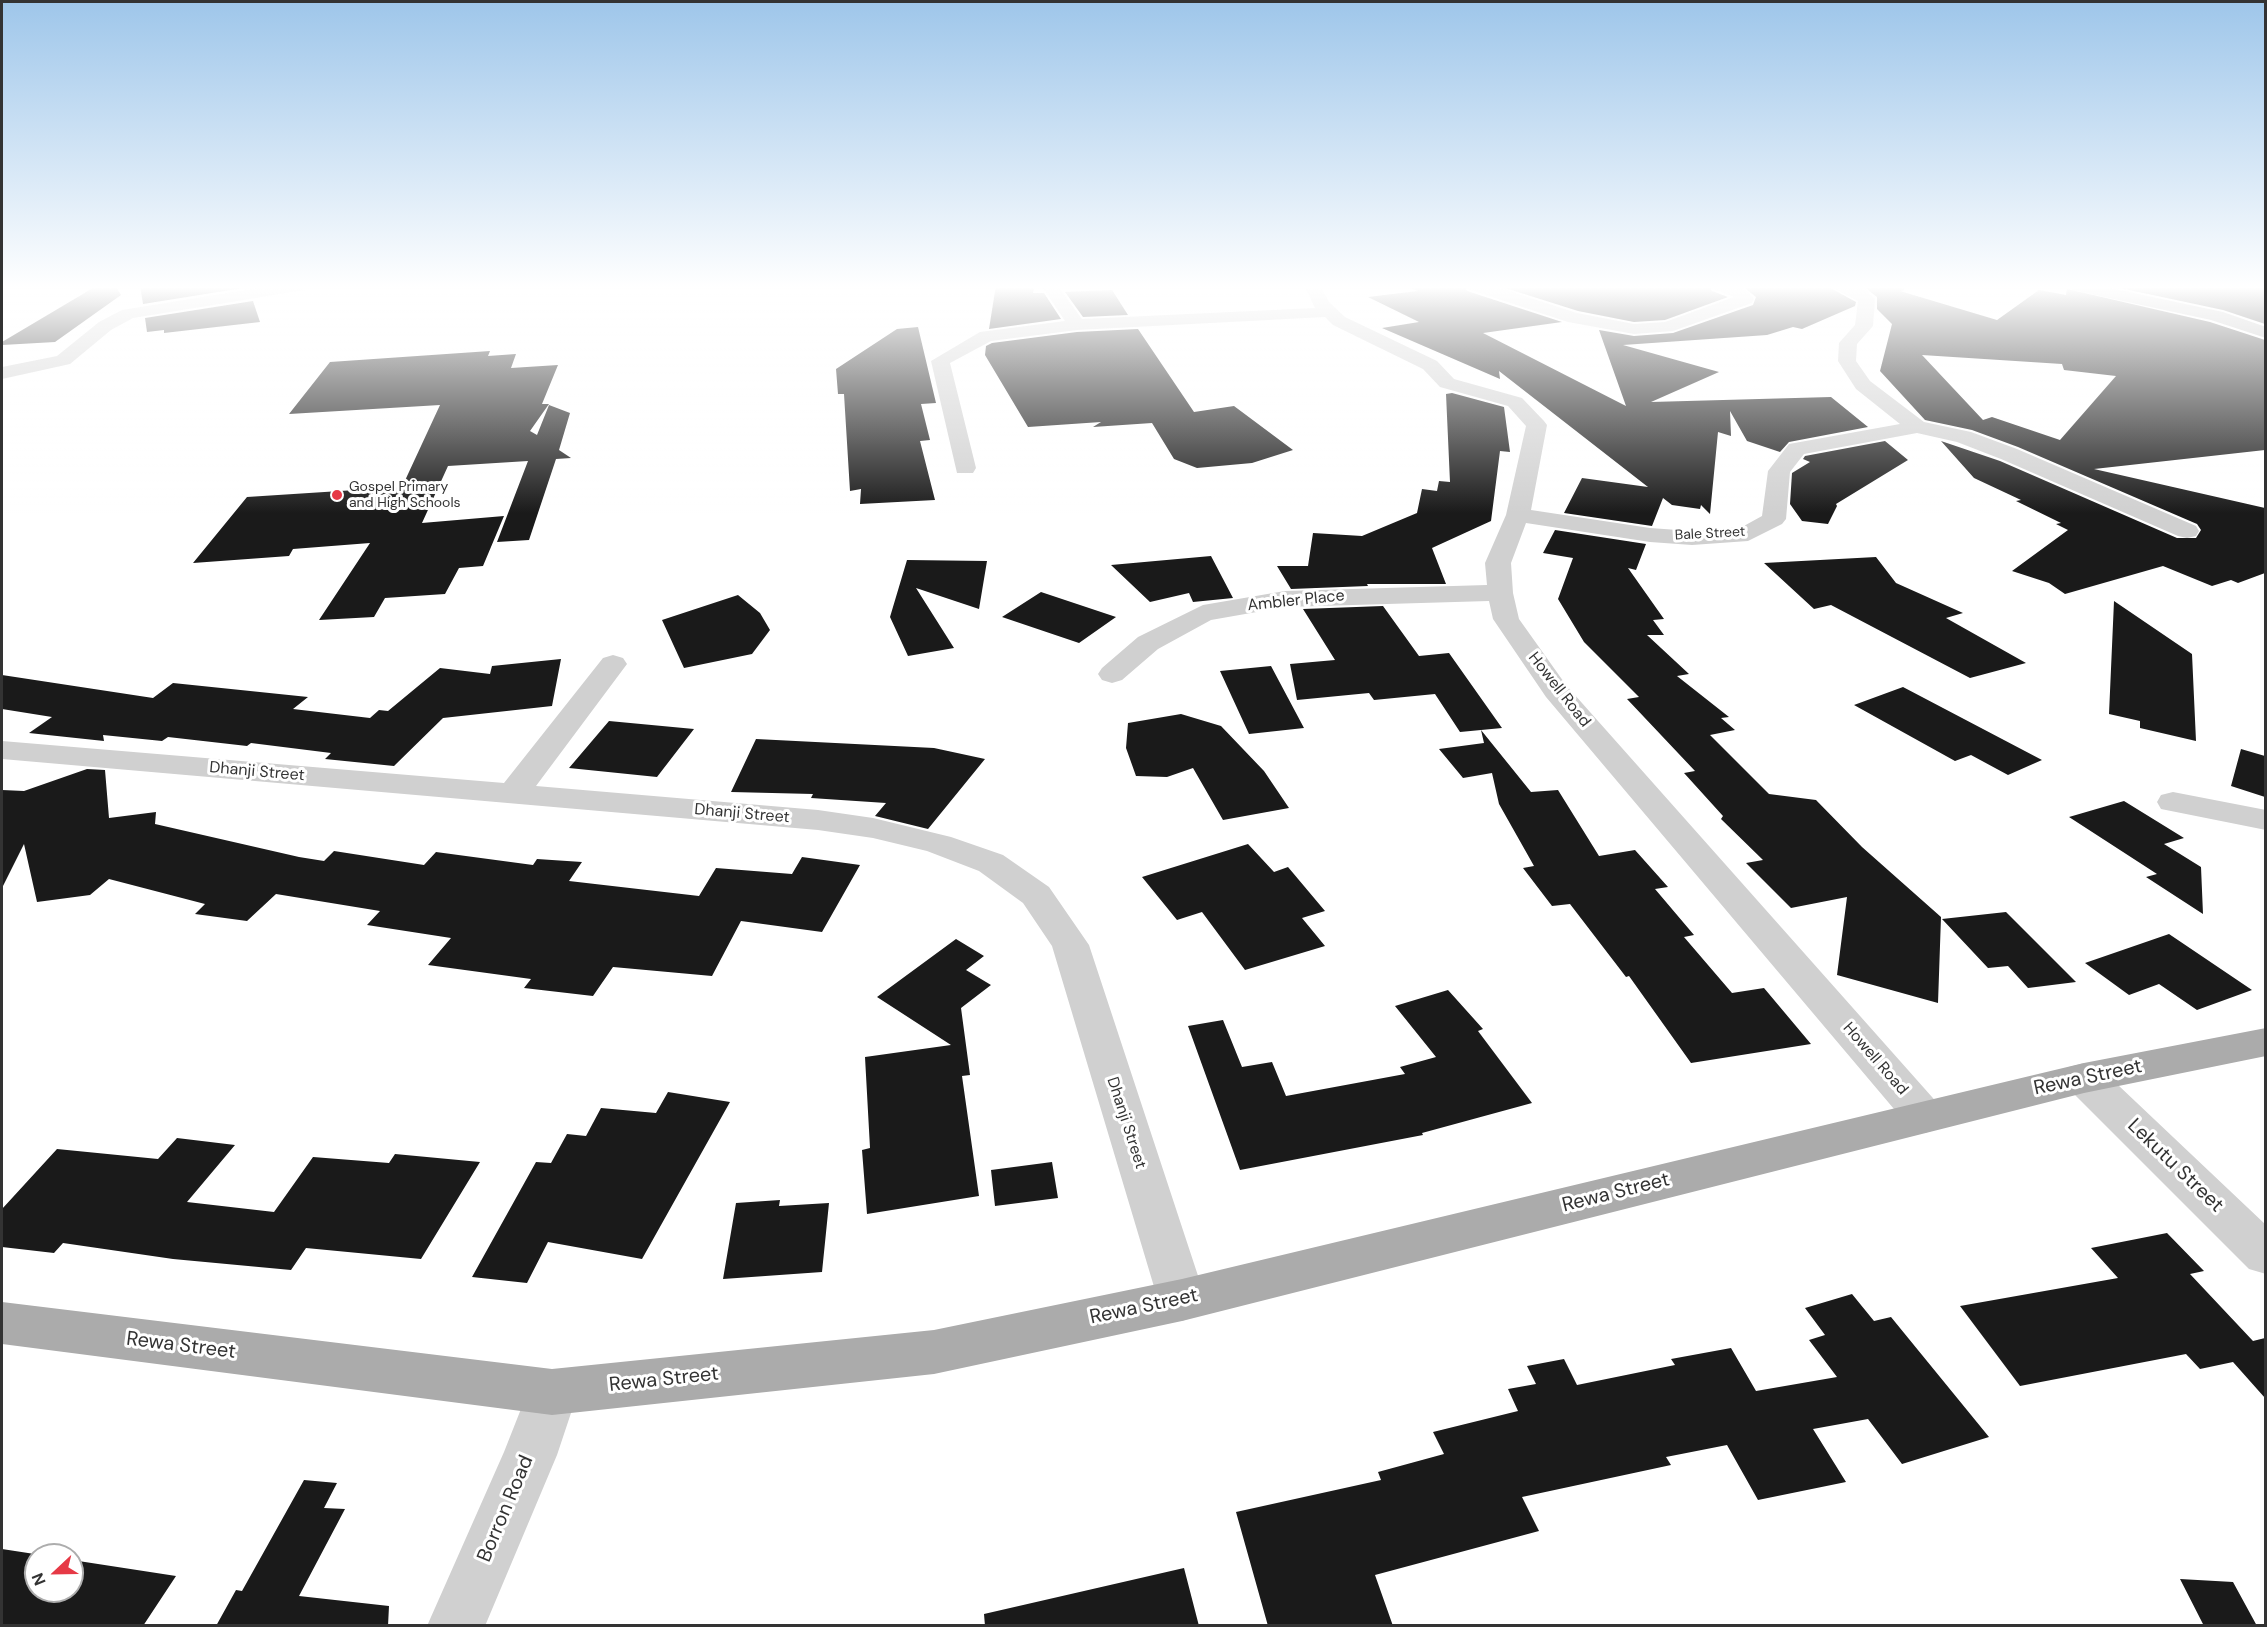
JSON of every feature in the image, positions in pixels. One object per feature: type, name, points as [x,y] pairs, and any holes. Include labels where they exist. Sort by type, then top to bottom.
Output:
[{"type":"main road","name":"Rewa Street","points":[[2,1323],[552,1392],[934,1352],[1182,1300],[2084,1078],[2265,1042]]},
{"type":"street","points":[[2,373],[59,361]]},
{"type":"street","points":[[940,361],[964,468]]},
{"type":"street","name":"Howell Road","points":[[1422,361],[1430,365],[1447,383],[1515,402],[1537,425],[1518,515],[1498,563],[1500,593],[1506,620],[1556,691],[1925,1117]]},
{"type":"street","points":[[1847,361],[1863,385],[1917,427],[1963,437],[2009,454],[2187,531]]},
{"type":"street","name":"Bale Street","points":[[1518,515],[1650,535],[1692,538],[1748,534],[1774,519],[1779,471],[1797,449],[1917,427]]},
{"type":"street","name":"Ambler Place","points":[[1112,674],[1148,643],[1203,613],[1285,599],[1394,594],[1500,593]]},
{"type":"street","points":[[513,794],[613,664]]},
{"type":"street","name":"Dhanji Street","points":[[2,750],[818,820],[873,828],[939,844],[991,863],[1036,895],[1070,945],[1182,1300]]},
{"type":"street","points":[[2174,802],[2265,820]]},
{"type":"street","name":"Lekutu Street","points":[[2084,1078],[2265,1255]]},
{"type":"street","name":"Borron Road","points":[[456,1626],[530,1455],[552,1392]]},
{"type":"building","points":[[514,361],[511,368],[558,365],[542,404],[549,404],[530,431],[537,435],[549,405],[570,413],[559,450],[571,458],[556,459],[529,540],[497,542],[528,461],[448,466],[422,523],[504,516],[483,566],[459,568],[445,594],[385,598],[374,617],[319,620],[370,543],[293,549],[289,556],[193,563],[247,497],[402,487],[440,405],[289,414],[330,362]]},
{"type":"building","points":[[848,361],[926,361],[936,403],[921,404],[930,440],[920,441],[935,500],[860,504],[861,489],[850,491],[844,394],[838,394],[836,369]]},
{"type":"building","points":[[989,361],[1160,361],[1194,412],[1234,406],[1293,450],[1252,463],[1197,468],[1174,459],[1152,423],[1093,427],[1101,422],[1028,427]]},
{"type":"building","points":[[1458,361],[1538,361],[1626,406],[1610,361],[1680,361],[1719,372],[1651,402],[1831,397],[1868,427],[1789,442],[1780,452],[1747,441],[1730,411],[1731,436],[1718,432],[1710,514],[1701,505],[1700,509],[1672,505],[1663,498],[1652,526],[1564,513],[1582,478],[1648,487],[1499,371],[1500,379]]},
{"type":"building","points":[[1883,361],[1928,361],[1983,420],[1992,417],[2060,440],[2116,376],[2064,370],[2062,364],[2014,361],[2265,361],[2265,450],[2094,469],[2265,508],[2265,573],[2238,583],[2231,580],[2212,586],[2163,566],[2065,594],[2049,583],[2012,571],[2068,530],[2056,524],[2061,523],[2016,501],[2021,500],[1974,478],[1941,441],[2000,461],[2177,538],[2196,538],[2201,530],[2197,524],[2018,447],[1972,430],[1925,420],[1880,371]]},
{"type":"building","points":[[1452,393],[1504,407],[1510,452],[1500,451],[1491,521],[1432,548],[1446,584],[1367,584],[1368,586],[1291,589],[1277,566],[1308,566],[1313,533],[1362,536],[1417,513],[1422,489],[1437,491],[1439,481],[1450,482],[1446,394]]},
{"type":"building","points":[[1885,441],[1908,460],[1836,504],[1828,524],[1802,521],[1790,504],[1792,473],[1810,462],[1803,459],[1805,456]]},
{"type":"building","points":[[1555,530],[1646,544],[1636,570],[1628,568],[1664,619],[1653,620],[1664,635],[1647,635],[1689,674],[1677,676],[1729,717],[1721,718],[1735,730],[1710,735],[1769,794],[1816,800],[1862,847],[1941,917],[1938,1003],[1837,975],[1847,897],[1791,908],[1746,863],[1763,860],[1721,819],[1723,816],[1684,773],[1695,771],[1627,699],[1639,697],[1584,642],[1558,599],[1573,558],[1543,553]]},
{"type":"building","points":[[1211,556],[1233,598],[1193,602],[1189,593],[1150,602],[1111,565]]},
{"type":"building","points":[[1876,557],[1896,583],[1963,613],[1946,618],[2026,663],[1970,678],[1831,605],[1814,609],[1764,563]]},
{"type":"building","points":[[907,560],[987,561],[979,609],[916,588],[954,648],[908,656],[890,617]]},
{"type":"building","points":[[1041,592],[1116,617],[1079,643],[1002,617]]},
{"type":"building","points":[[738,595],[760,613],[770,630],[752,654],[684,668],[662,620]]},
{"type":"building","points":[[2114,601],[2192,654],[2196,741],[2140,728],[2140,721],[2109,714]]},
{"type":"building","points":[[1383,606],[1419,656],[1449,653],[1502,728],[1460,732],[1435,694],[1374,700],[1369,693],[1297,700],[1290,664],[1335,660],[1303,609]]},
{"type":"building","points":[[561,659],[552,706],[443,718],[394,766],[325,759],[331,753],[251,743],[247,746],[168,737],[162,741],[103,735],[104,741],[29,733],[52,717],[2,709],[2,675],[153,698],[173,683],[308,697],[293,709],[370,718],[379,710],[388,711],[440,668],[490,674],[492,666]]},
{"type":"building","points":[[1271,666],[1304,728],[1249,734],[1220,671]]},
{"type":"building","points":[[1903,687],[2042,760],[2008,775],[1971,755],[1955,761],[1854,705]]},
{"type":"building","points":[[1181,714],[1221,726],[1264,771],[1289,808],[1223,820],[1193,768],[1167,777],[1136,776],[1126,748],[1128,723]]},
{"type":"building","points":[[609,721],[694,729],[657,777],[569,768]]},
{"type":"building","points":[[1481,730],[1531,792],[1558,790],[1599,856],[1635,850],[1668,887],[1655,889],[1694,935],[1684,937],[1732,993],[1764,988],[1811,1044],[1691,1063],[1629,976],[1626,977],[1570,904],[1552,906],[1523,868],[1534,866],[1499,804],[1492,773],[1463,778],[1439,749],[1484,743]]},
{"type":"building","points":[[756,739],[934,748],[985,759],[928,829],[875,816],[886,803],[811,798],[813,794],[731,792]]},
{"type":"building","points":[[2241,749],[2265,756],[2265,797],[2231,786]]},
{"type":"building","points":[[87,769],[105,770],[109,818],[156,812],[155,824],[324,861],[334,851],[424,865],[436,852],[533,865],[537,859],[582,862],[569,881],[699,896],[716,868],[792,874],[802,857],[860,865],[822,932],[741,921],[712,976],[613,967],[593,996],[524,988],[531,979],[428,965],[451,938],[367,925],[380,911],[276,894],[247,921],[195,914],[205,904],[109,879],[90,895],[37,902],[24,844],[2,888],[2,790],[24,791]]},
{"type":"building","points":[[2124,801],[2184,838],[2164,844],[2201,867],[2203,914],[2146,877],[2157,874],[2069,817]]},
{"type":"building","points":[[1248,844],[1274,872],[1288,867],[1325,911],[1302,918],[1325,946],[1245,970],[1202,912],[1177,920],[1142,877]]},
{"type":"building","points":[[2006,912],[2076,982],[2028,988],[2008,966],[1988,968],[1942,919]]},
{"type":"building","points":[[2169,934],[2252,990],[2197,1010],[2159,984],[2129,995],[2085,963]]},
{"type":"building","points":[[956,939],[984,956],[966,970],[991,985],[961,1008],[970,1075],[962,1076],[979,1196],[867,1214],[862,1150],[870,1148],[865,1057],[951,1045],[877,997]]},
{"type":"building","points":[[1448,990],[1483,1029],[1478,1031],[1532,1103],[1422,1133],[1423,1135],[1240,1170],[1188,1026],[1223,1020],[1242,1067],[1272,1062],[1286,1096],[1405,1074],[1400,1067],[1436,1057],[1395,1006]]},
{"type":"building","points":[[668,1092],[730,1102],[642,1259],[548,1242],[527,1283],[472,1277],[536,1162],[551,1163],[567,1134],[586,1136],[601,1108],[656,1113]]},
{"type":"building","points":[[177,1138],[235,1145],[187,1202],[274,1212],[313,1157],[389,1163],[395,1154],[480,1162],[421,1259],[306,1248],[291,1270],[173,1259],[63,1243],[54,1253],[2,1247],[2,1209],[57,1149],[158,1159]]},
{"type":"building","points":[[1052,1162],[1058,1198],[995,1206],[991,1170]]},
{"type":"building","points":[[780,1200],[779,1206],[829,1203],[822,1272],[723,1279],[736,1203]]},
{"type":"building","points":[[2167,1233],[2204,1271],[2190,1274],[2253,1341],[2265,1338],[2265,1398],[2233,1362],[2200,1369],[2186,1354],[2020,1386],[1960,1306],[2118,1278],[2091,1248]]},
{"type":"building","points":[[1852,1294],[1874,1321],[1891,1317],[1989,1437],[1902,1464],[1868,1419],[1813,1429],[1846,1482],[1758,1500],[1727,1445],[1666,1457],[1671,1465],[1522,1497],[1539,1531],[1375,1575],[1393,1626],[1268,1626],[1236,1512],[1381,1480],[1378,1472],[1444,1454],[1433,1432],[1518,1411],[1508,1389],[1536,1384],[1527,1366],[1564,1359],[1577,1385],[1675,1365],[1671,1359],[1731,1348],[1756,1391],[1837,1377],[1809,1340],[1825,1335],[1805,1308]]},
{"type":"building","points":[[304,1480],[337,1483],[324,1508],[345,1509],[299,1596],[389,1606],[388,1626],[216,1626],[236,1590],[242,1591]]},
{"type":"building","points":[[2,1549],[24,1552],[24,1603],[84,1603],[84,1562],[176,1576],[143,1626],[2,1626]]},
{"type":"building","points":[[1184,1568],[1199,1626],[985,1626],[984,1614]]},
{"type":"building","points":[[2180,1579],[2233,1582],[2257,1626],[2204,1626]]},
{"type":"place","name":"Gospel Primary and High Schools","points":[[337,495]]}]
